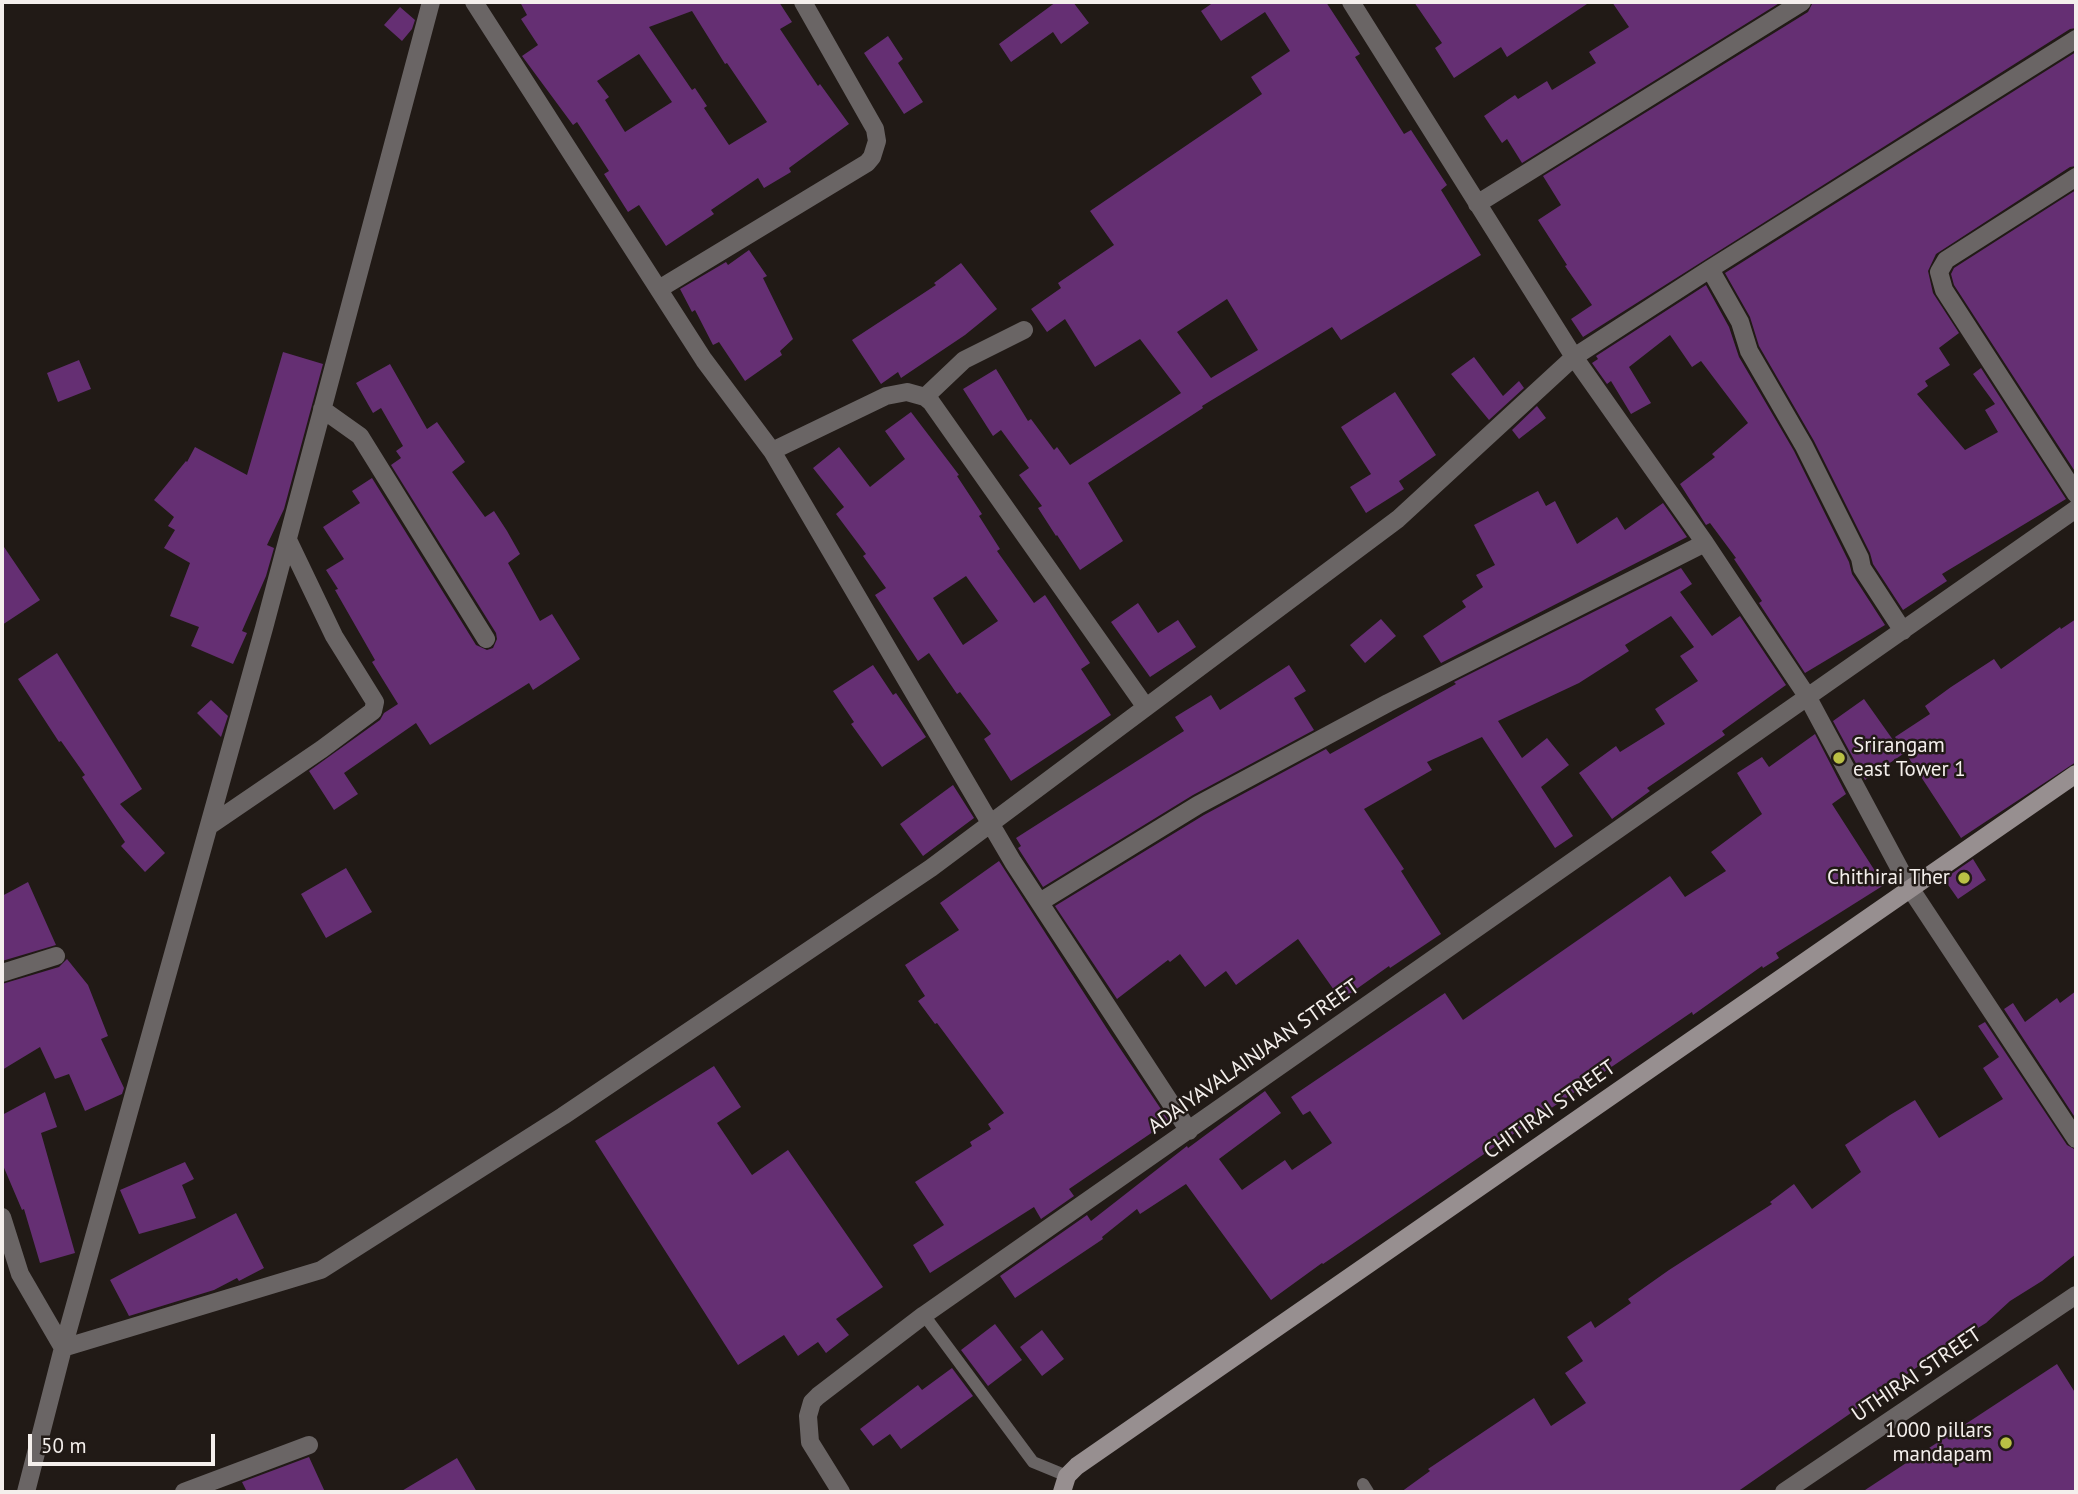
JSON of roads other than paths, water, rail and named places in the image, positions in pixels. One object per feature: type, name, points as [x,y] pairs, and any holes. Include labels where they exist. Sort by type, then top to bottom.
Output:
[{"type":"street","points":[[26,1492],[63,1348],[288,540],[431,2]]},
{"type":"street","points":[[474,2],[704,360],[772,451],[989,824],[1189,1131]]},
{"type":"street","points":[[659,289],[872,158],[877,141],[875,129],[803,2]]},
{"type":"street","points":[[1351,2],[1574,357],[1705,543],[1807,696],[1910,888],[2076,1139]]},
{"type":"street","points":[[1477,204],[1802,2]]},
{"type":"street","points":[[63,1348],[321,1270],[563,1116],[931,868],[1398,519],[1574,357],[2076,39]]},
{"type":"street","points":[[2076,177],[1946,260],[1939,272],[1944,290],[2076,494]]},
{"type":"street","points":[[1710,269],[1740,322],[1749,351],[1804,446],[1860,558],[1862,568],[1903,631]]},
{"type":"street","points":[[925,397],[964,360],[1024,330]]},
{"type":"street","points":[[772,451],[886,396],[907,392],[925,397],[1146,706]]},
{"type":"street","points":[[322,409],[360,436],[486,639]]},
{"type":"street","name":"ADAIYAVALAINJAAN STREET","points":[[841,1492],[810,1442],[808,1416],[812,1402],[924,1315],[2076,509]]},
{"type":"street","points":[[209,826],[373,711],[375,702],[334,636],[288,540]]},
{"type":"street","points":[[1040,902],[1198,805],[1388,703],[1705,543]]},
{"type":"street","name":"CHITIRAI STREET","points":[[1065,1484],[1077,1466],[2076,774]]},
{"type":"street","points":[[2,973],[56,956]]},
{"type":"street","points":[[2,1217],[7,1256],[63,1348]]},
{"type":"street","name":"UTHIRAI STREET","points":[[1784,1492],[2076,1294]]},
{"type":"street","points":[[184,1492],[309,1445]]},
{"type":"lane","points":[[924,1315],[1033,1462],[1065,1484]]},
{"type":"place","name":"Srirangam east Tower 1","points":[[1839,758]]},
{"type":"place","name":"Chithirai Ther","points":[[1964,878]]},
{"type":"place","name":"1000 pillars mandapam","points":[[2006,1443]]}]
